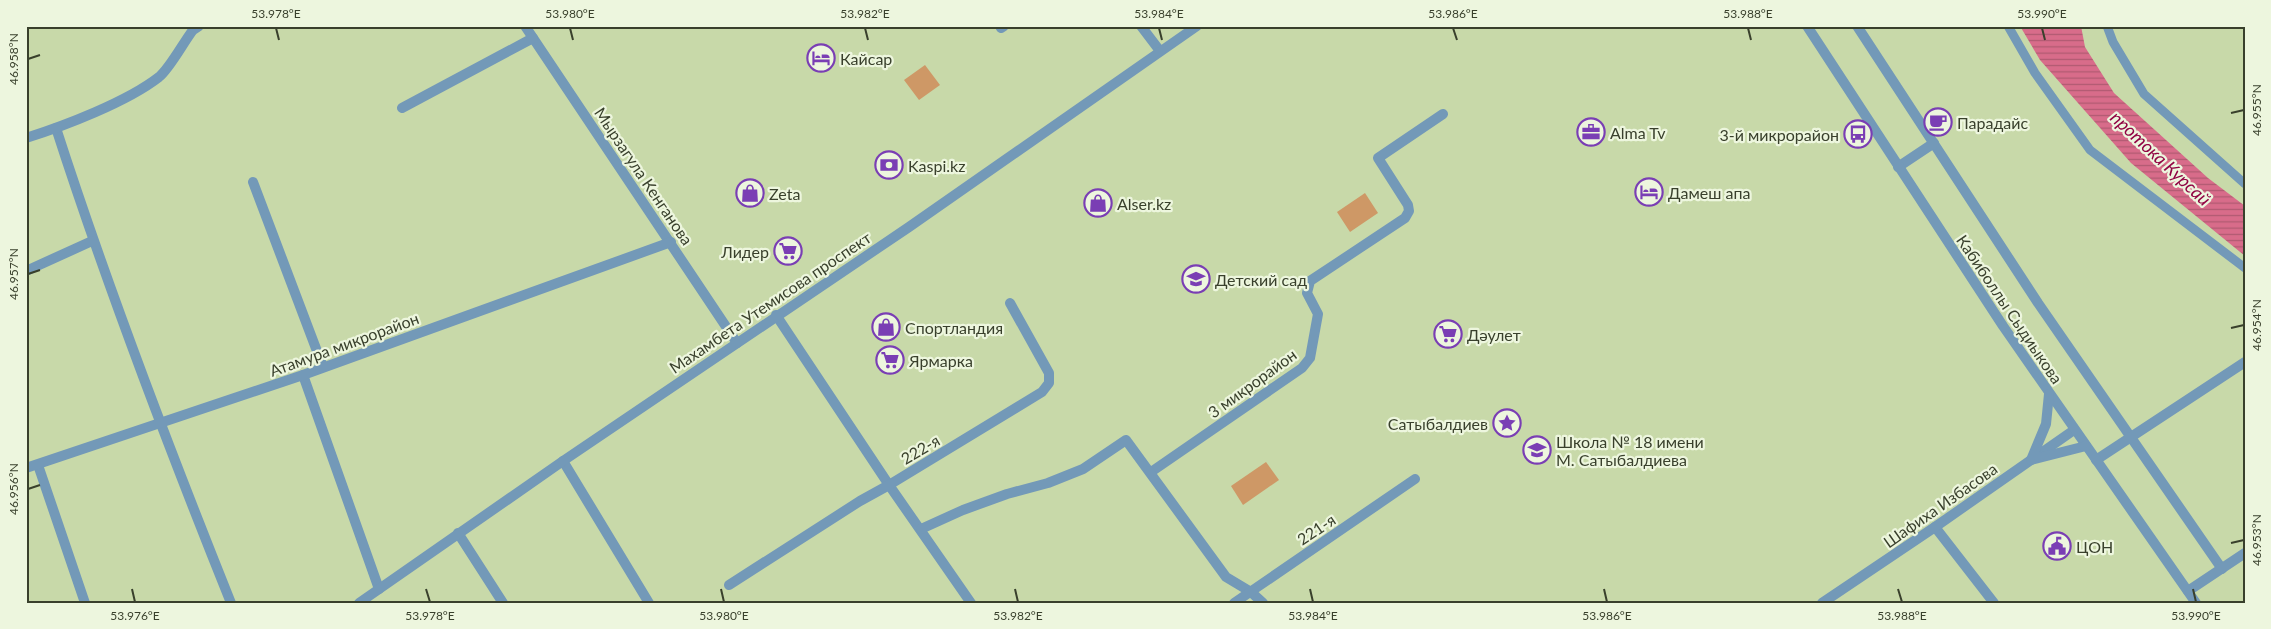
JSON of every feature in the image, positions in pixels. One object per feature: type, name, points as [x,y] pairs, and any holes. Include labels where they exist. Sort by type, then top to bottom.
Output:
[{"type":"street","points":[[26,138],[56,128],[126,96],[160,76],[193,30],[199,26]]},
{"type":"street","name":"Мырзагула Кенганова","points":[[525,26],[671,242],[736,343]]},
{"type":"street","points":[[1141,26],[1160,51]]},
{"type":"street","name":"Махамбета Утемисова проспект","points":[[359,603],[776,315],[909,227],[1197,26]]},
{"type":"street","name":"Кабиболлы Сыдиыкова","points":[[1807,26],[2049,394],[2196,603]]},
{"type":"street","points":[[1857,26],[2038,303],[2222,569]]},
{"type":"street","points":[[2008,26],[2035,73],[2090,150],[2245,268]]},
{"type":"street","points":[[2107,26],[2144,94],[2245,184]]},
{"type":"street","points":[[402,108],[533,38]]},
{"type":"street","name":"3 микрорайон","points":[[1152,472],[1302,368],[1310,358],[1318,314],[1307,293],[1310,281],[1406,218],[1409,211],[1408,205],[1378,158],[1443,114]]},
{"type":"street","points":[[56,128],[92,241],[160,425],[231,603]]},
{"type":"street","points":[[1898,167],[1934,143]]},
{"type":"street","points":[[253,182],[323,366]]},
{"type":"street","points":[[26,271],[92,241]]},
{"type":"street","name":"Атамура микрорайон","points":[[26,468],[38,466],[303,375],[323,366],[671,242]]},
{"type":"street","name":"222-я","points":[[729,585],[860,501],[1042,392],[1049,383],[1049,374],[1010,303]]},
{"type":"street","points":[[776,315],[889,485],[971,603]]},
{"type":"street","points":[[2096,460],[2245,362]]},
{"type":"street","points":[[303,375],[379,589]]},
{"type":"street","points":[[2031,460],[2046,424],[2049,394]]},
{"type":"street","name":"Шафиха Избасова","points":[[1822,603],[1935,528],[2074,430]]},
{"type":"street","points":[[921,529],[963,510],[1007,494],[1048,483],[1083,469],[1126,440],[1152,472],[1226,578],[1251,592],[1263,603]]},
{"type":"street","points":[[2031,460],[2086,446]]},
{"type":"street","points":[[563,461],[649,603]]},
{"type":"street","points":[[38,466],[85,603]]},
{"type":"street","name":"221-я","points":[[1234,603],[1415,479]]},
{"type":"street","points":[[1935,528],[1994,603]]},
{"type":"street","points":[[458,533],[503,603]]},
{"type":"street","points":[[2188,591],[2245,554]]},
{"type":"shaded area","points":[[925,65],[940,85],[919,100],[904,80]]},
{"type":"shaded area","points":[[1365,193],[1378,213],[1350,232],[1337,212]]},
{"type":"shaded area","points":[[1266,462],[1279,480],[1243,505],[1231,486]]},
{"type":"water","name":"протока Курсай","points":[[2020,26],[2081,26],[2085,47],[2114,93],[2208,178],[2245,206],[2245,256],[2131,163],[2040,60]]},
{"type":"place","name":"Кайсар","points":[[821,58]]},
{"type":"place","name":"Парадайс","points":[[1938,122]]},
{"type":"place","name":"Alma Tv","points":[[1591,132]]},
{"type":"place","name":"3-й микрорайон","points":[[1858,134]]},
{"type":"place","name":"Kaspi.kz","points":[[889,165]]},
{"type":"place","name":"Дамеш апа","points":[[1649,192]]},
{"type":"place","name":"Zeta","points":[[750,193]]},
{"type":"place","name":"Alser.kz","points":[[1098,203]]},
{"type":"place","name":"Лидер","points":[[788,251]]},
{"type":"place","name":"Детский сад","points":[[1196,279]]},
{"type":"place","name":"Спортландия","points":[[886,327]]},
{"type":"place","name":"Дәулет","points":[[1448,334]]},
{"type":"place","name":"Ярмарка","points":[[890,360]]},
{"type":"place","name":"Сатыбалдиев","points":[[1507,423]]},
{"type":"place","name":"Школа № 18 имени М. Сатыбалдиева","points":[[1537,450]]},
{"type":"place","name":"ЦОН","points":[[2057,546]]}]
